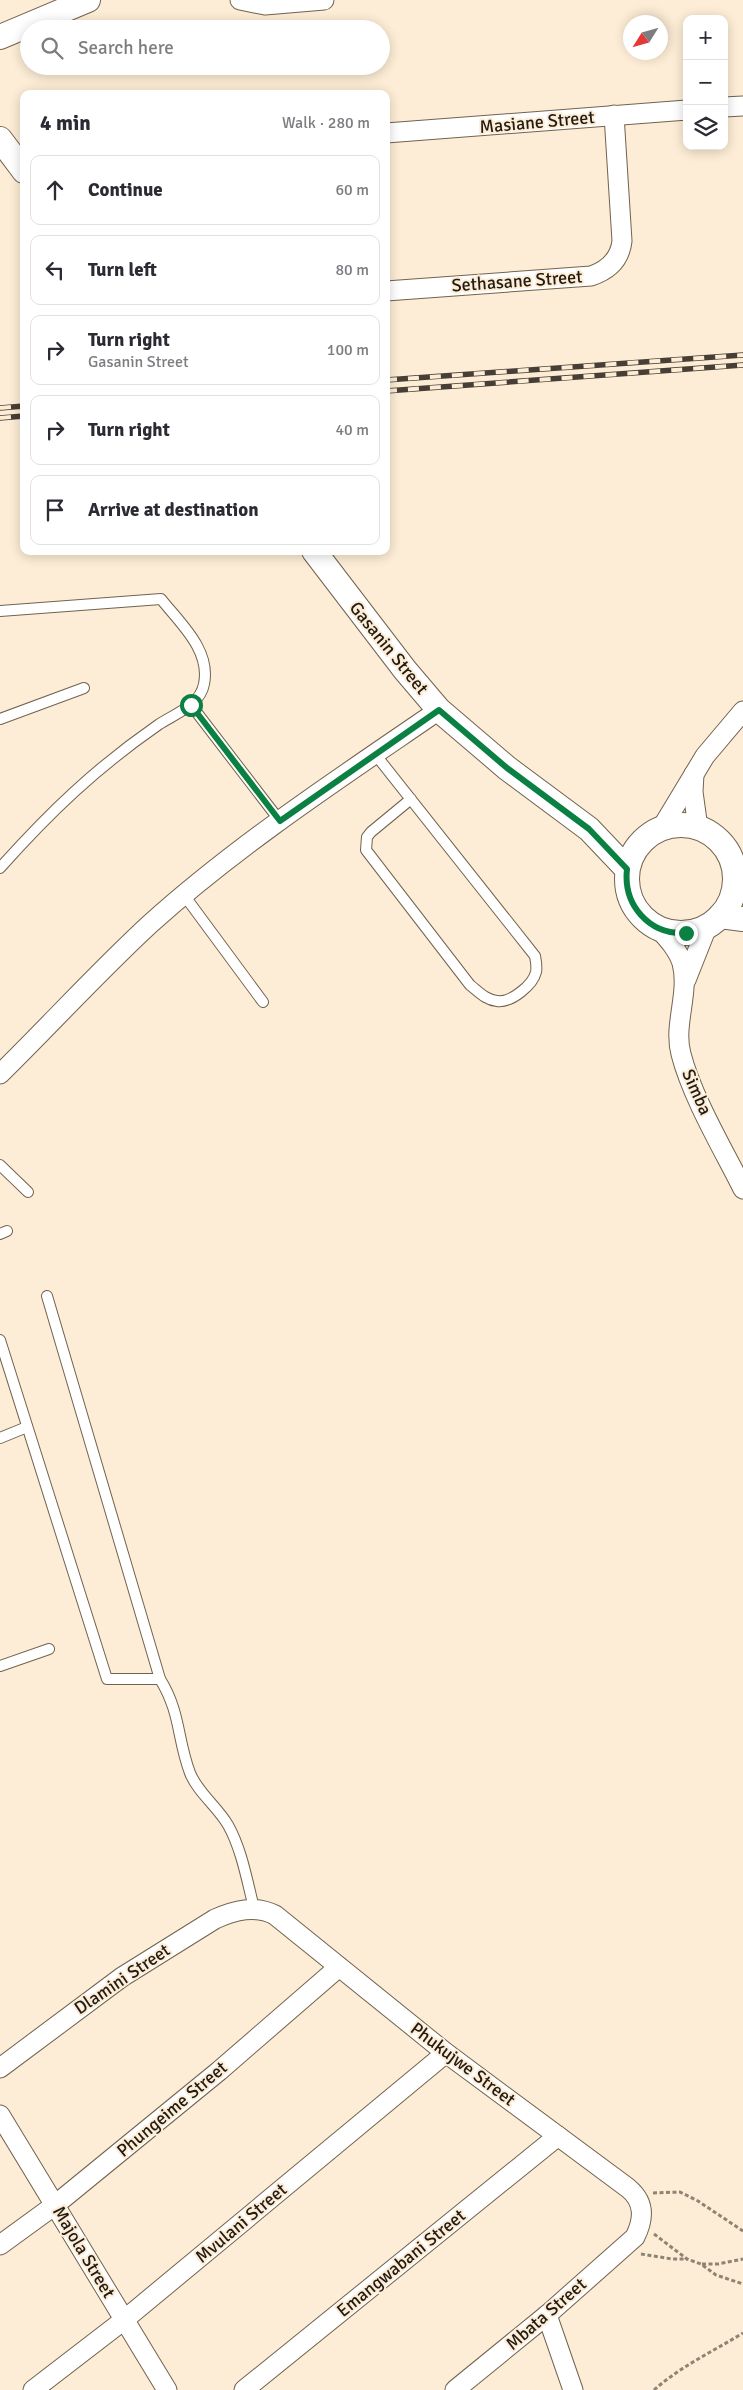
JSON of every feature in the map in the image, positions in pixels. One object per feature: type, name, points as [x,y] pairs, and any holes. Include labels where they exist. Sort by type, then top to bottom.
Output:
[{"type":"street","points":[[39,20],[88,0]]},
{"type":"street","points":[[240,0],[265,4],[324,0]]},
{"type":"street","points":[[0,36],[20,28]]},
{"type":"street","points":[[728,108],[743,106]]},
{"type":"street","name":"Masiane Street","points":[[390,133],[683,110]]},
{"type":"street","name":"Sethasane Street","points":[[390,291],[591,276],[602,272],[618,257],[622,240],[614,115]]},
{"type":"street","points":[[0,139],[20,164]]},
{"type":"street","name":"Gasanin Street","points":[[317,555],[400,664],[439,710],[507,768],[589,829],[608,839],[624,842],[652,835]]},
{"type":"street","points":[[0,1074],[143,932],[184,895],[280,821],[439,710]]},
{"type":"street","points":[[683,989],[682,963],[675,948],[659,929],[641,916],[631,902],[627,886],[627,869],[633,854],[652,835],[705,756],[743,711]]},
{"type":"street","points":[[694,773],[693,792],[698,828]]},
{"type":"street","points":[[652,835],[676,825],[698,828],[716,838],[728,854],[734,868],[739,893],[729,903],[723,920],[683,989]]},
{"type":"street","name":"Gasanin Street","points":[[589,829],[627,869]]},
{"type":"street","points":[[659,929],[680,934],[692,932],[723,920]]},
{"type":"street","name":"Simba","points":[[683,989],[678,1038],[680,1052],[691,1083],[743,1189]]},
{"type":"street","name":"Phukujwe Street","points":[[254,1908],[263,1909],[275,1915],[446,2053],[628,2188],[637,2197]]},
{"type":"street","name":"Dlamini Street","points":[[0,2068],[122,1977],[203,1925],[227,1913],[254,1908]]},
{"type":"street","name":"Phungeime Street","points":[[0,2245],[55,2205],[219,2071],[339,1967]]},
{"type":"street","name":"Mvulani Street","points":[[33,2390],[124,2320],[446,2053]]},
{"type":"street","name":"Majola Street","points":[[0,2115],[166,2390]]},
{"type":"street","name":"Emangwabani Street","points":[[244,2390],[558,2136]]},
{"type":"street","points":[[633,2236],[642,2213],[637,2197]]},
{"type":"street","name":"Mbata Street","points":[[456,2390],[547,2315],[633,2236]]},
{"type":"street","points":[[547,2315],[573,2390]]},
{"type":"lane","points":[[0,611],[161,599],[198,646],[206,666],[204,686],[191,705],[105,762],[53,810],[1,863]]},
{"type":"lane","points":[[0,720],[84,688]]},
{"type":"lane","points":[[191,705],[280,821]]},
{"type":"lane","points":[[375,754],[411,799],[535,956],[537,971],[532,982],[516,995],[500,1002],[491,1000],[470,985],[366,850],[367,837],[371,832],[411,799]]},
{"type":"lane","points":[[184,895],[263,1002]]},
{"type":"lane","points":[[0,1165],[28,1192]]},
{"type":"lane","points":[[47,1296],[160,1679],[170,1696],[176,1712],[190,1772],[199,1789],[226,1822],[235,1839],[254,1908]]},
{"type":"lane","points":[[0,1340],[106,1679],[160,1679]]},
{"type":"lane","points":[[0,1438],[27,1427]]},
{"type":"lane","points":[[0,1666],[49,1649]]},
{"type":"path","points":[[637,2197],[649,2194],[680,2192],[698,2200],[743,2231]]},
{"type":"path","points":[[633,2236],[642,2254],[672,2259],[687,2259]]},
{"type":"path","points":[[633,2236],[701,2264],[716,2275],[743,2284]]},
{"type":"path","points":[[701,2264],[718,2264],[743,2259]]},
{"type":"path","points":[[654,2390],[674,2372],[743,2333]]},
{"type":"railway","points":[[390,380],[743,355]]},
{"type":"railway","points":[[390,391],[743,365]]},
{"type":"railway","points":[[0,408],[20,406]]},
{"type":"railway","points":[[0,418],[20,416]]},
{"type":"route","points":[[191,705],[280,821],[439,710],[475,743],[589,829],[605,844],[627,869],[629,897],[634,907],[645,920],[664,931],[686,933]]}]
